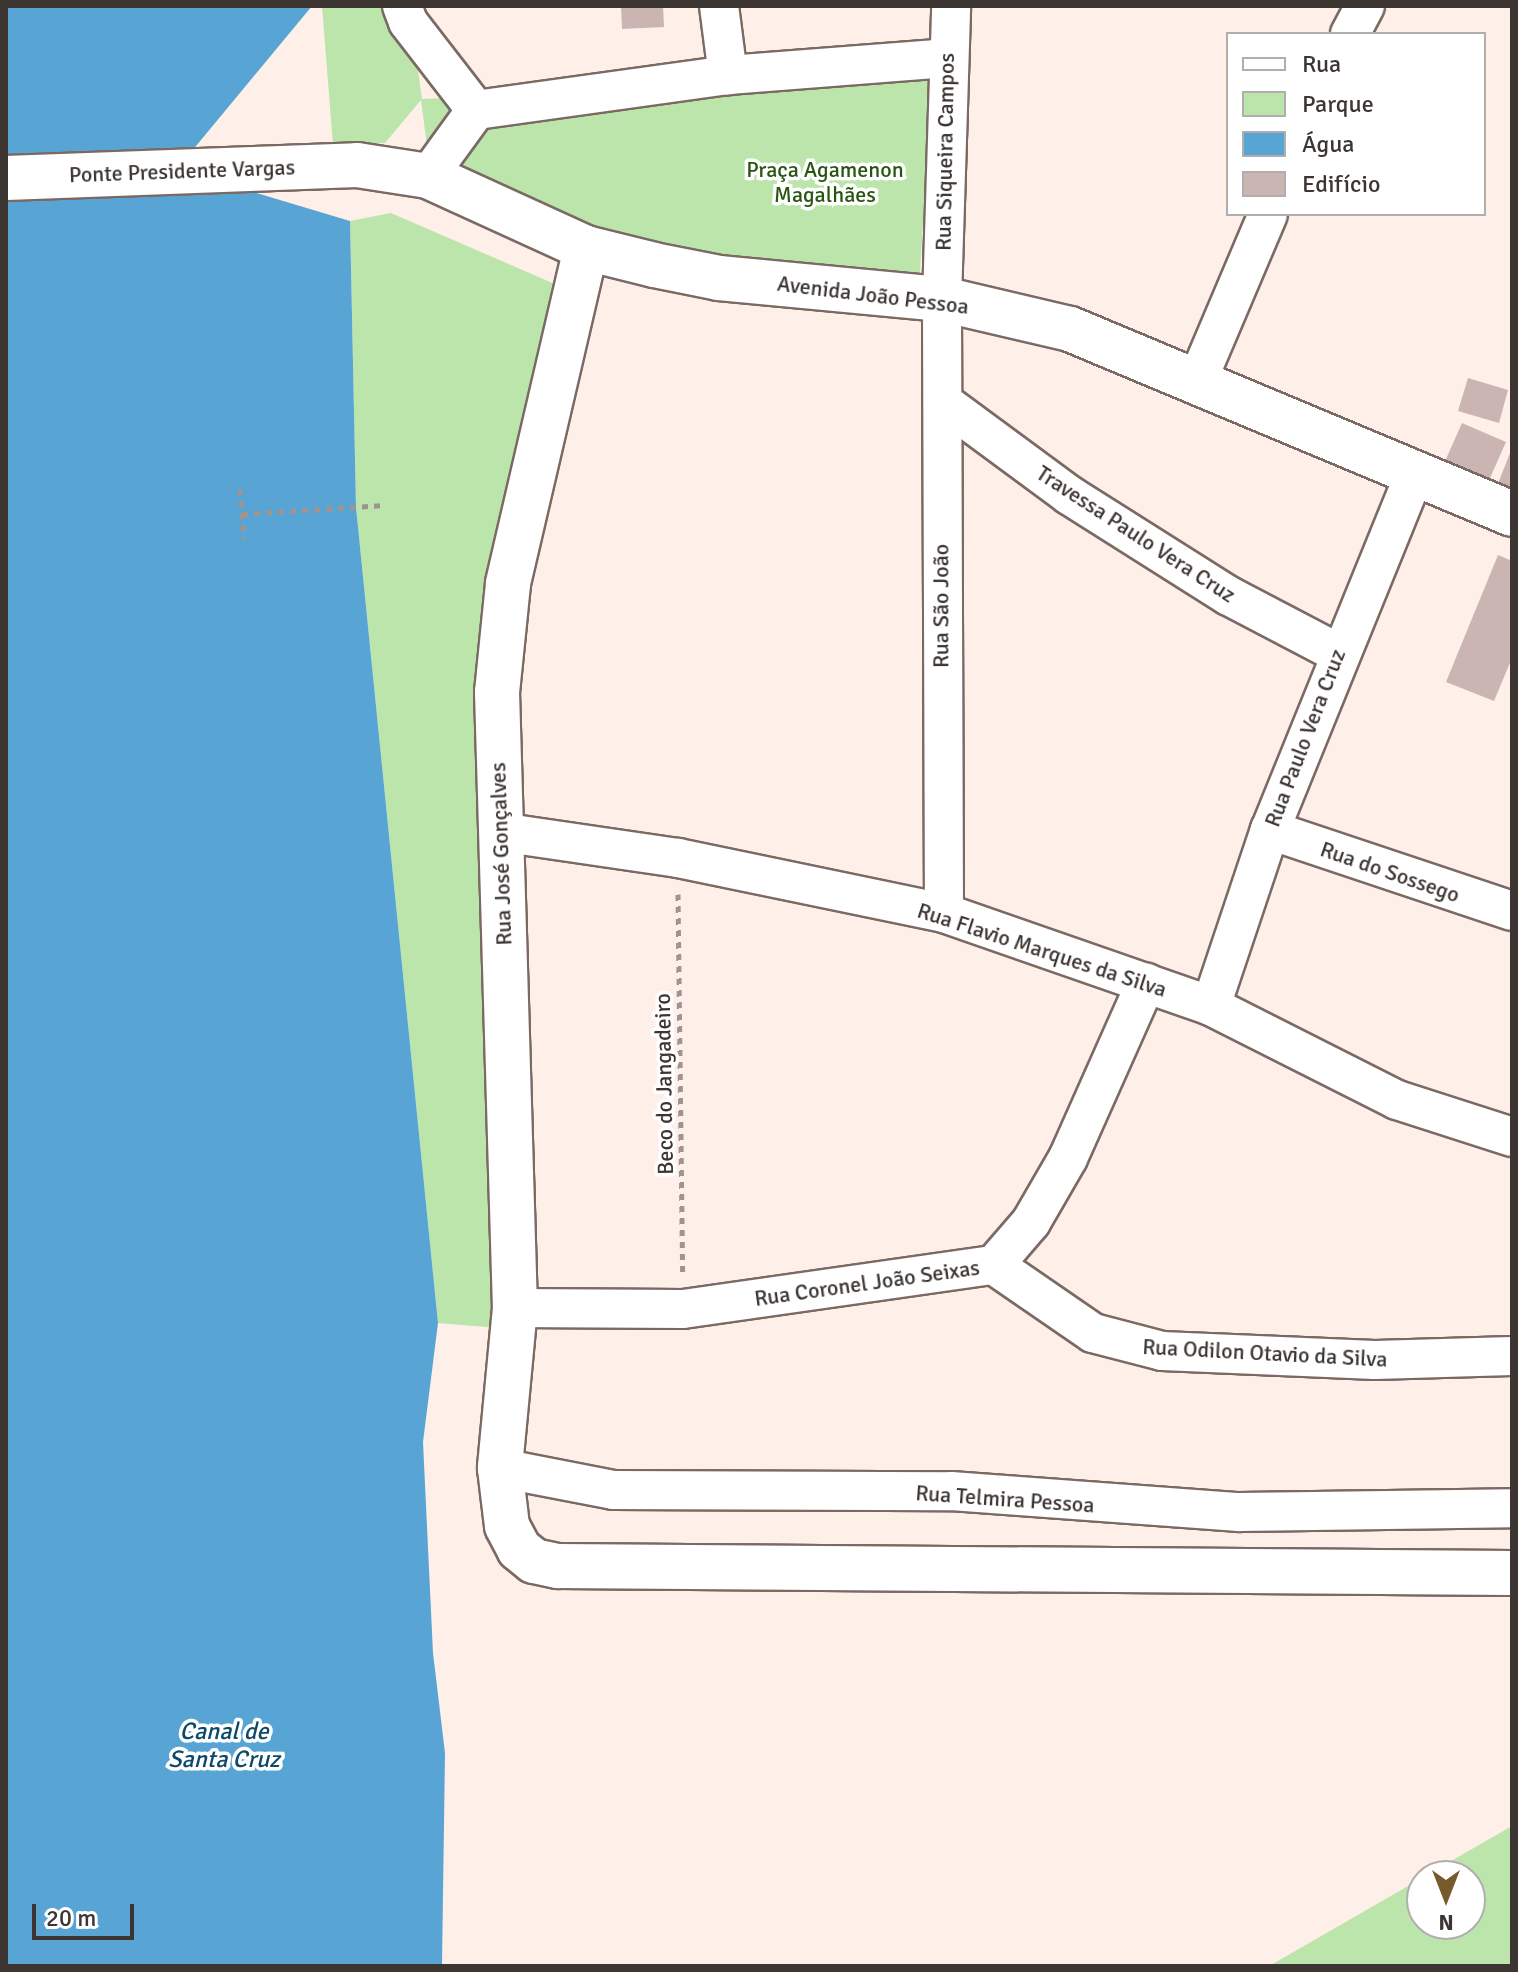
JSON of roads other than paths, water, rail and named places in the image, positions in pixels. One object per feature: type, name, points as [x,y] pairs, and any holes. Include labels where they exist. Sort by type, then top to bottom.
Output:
[{"type":"street","points":[[402,6],[476,110]]},
{"type":"street","points":[[719,6],[728,75]]},
{"type":"street","name":"Rua Siqueira Campos","points":[[942,299],[947,58],[951,6]]},
{"type":"street","points":[[1351,32],[1365,6]]},
{"type":"street","points":[[428,176],[476,110],[728,75],[947,58]]},
{"type":"street","name":"Avenida João Pessoa","points":[[357,165],[428,176],[586,248],[719,278],[942,299],[1070,329],[1198,379],[1414,475],[1512,514]]},
{"type":"street","name":"Ponte Presidente Vargas","points":[[6,178],[357,165]]},
{"type":"street","points":[[1198,379],[1267,216]]},
{"type":"street","name":"Rua José Gonçalves","points":[[586,248],[508,584],[497,692],[515,1308],[500,1468],[507,1526],[519,1549],[534,1561],[558,1566],[1512,1573]]},
{"type":"street","name":"Rua São João","points":[[942,299],[944,913]]},
{"type":"street","name":"Travessa Paulo Vera Cruz","points":[[943,402],[1069,495],[1229,596],[1338,653]]},
{"type":"street","name":"Rua Paulo Vera Cruz","points":[[1211,1006],[1270,830],[1338,653],[1414,475]]},
{"type":"street","name":"Rua do Sossego","points":[[1270,830],[1512,911]]},
{"type":"street","name":"Rua Flavio Marques da Silva","points":[[500,832],[678,858],[944,913],[1211,1006],[1397,1100],[1512,1137]]},
{"type":"street","name":"Rua Coronel João Seixas","points":[[515,1308],[683,1309],[994,1265],[1031,1222],[1068,1158],[1146,983]]},
{"type":"street","name":"Rua Odilon Otavio da Silva","points":[[994,1265],[1093,1333],[1162,1351],[1375,1360],[1512,1356]]},
{"type":"street","name":"Rua Telmira Pessoa","points":[[500,1468],[613,1490],[951,1491],[1239,1512],[1512,1508]]},
{"type":"water","name":"Canal de Santa Cruz","points":[[6,6],[312,6],[177,169],[350,221],[356,507],[438,1323],[423,1442],[433,1653],[445,1753],[442,1966],[6,1966]]},
{"type":"park label","name":"Praça Agamenon Magalhães","points":[[825,182]]}]
